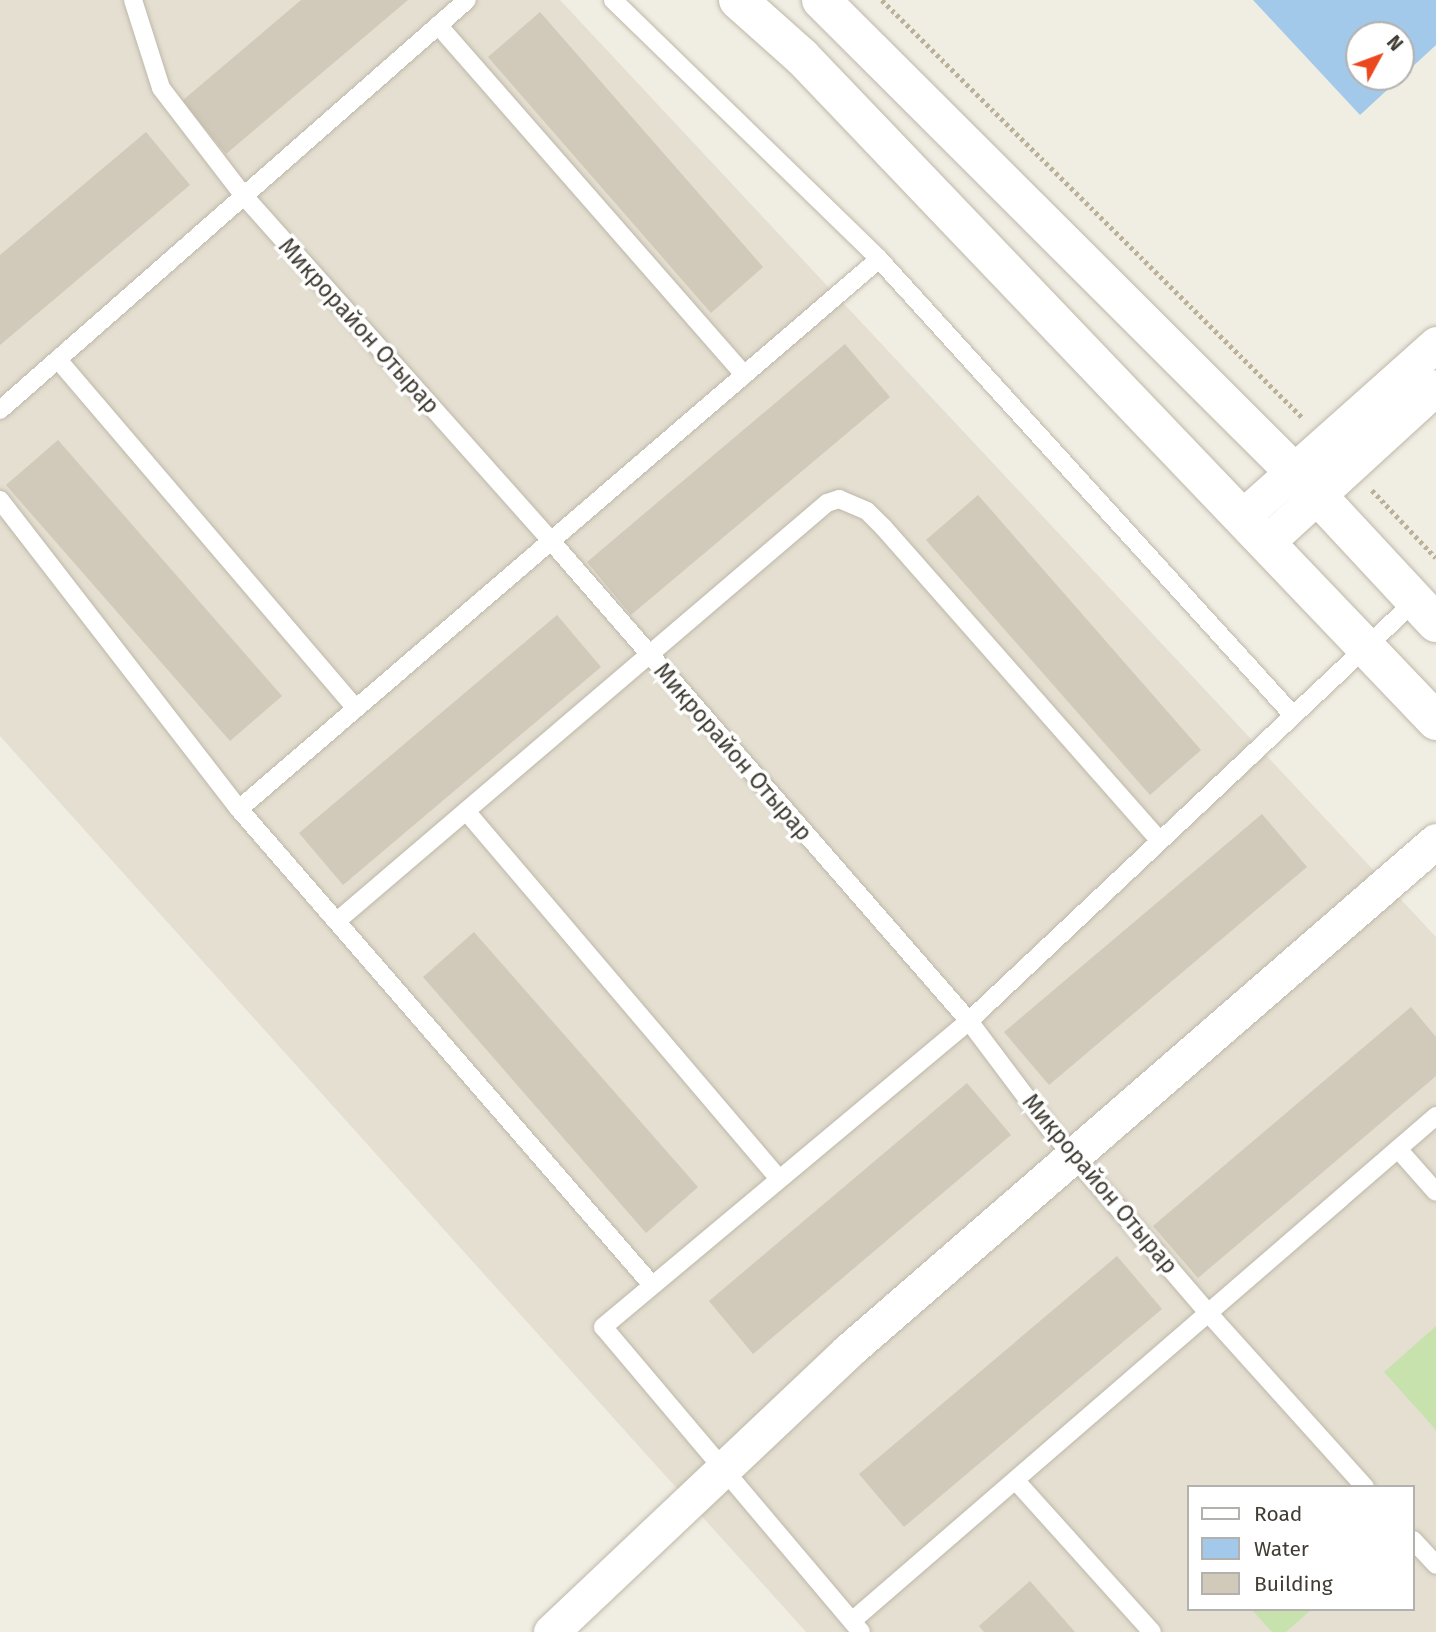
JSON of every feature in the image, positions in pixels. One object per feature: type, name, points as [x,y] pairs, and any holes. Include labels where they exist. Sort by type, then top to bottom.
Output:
[{"type":"street","points":[[738,0],[802,57],[1436,721]]},
{"type":"street","points":[[821,0],[1304,484],[1425,612]]},
{"type":"street","points":[[1254,529],[1337,454],[1436,344]]},
{"type":"street","points":[[1337,454],[1436,387]]},
{"type":"street","points":[[551,1632],[848,1351],[1436,841]]},
{"type":"lane","name":"Микрорайон Отырар","points":[[133,0],[161,88],[244,196],[551,541],[649,657],[969,1021],[1073,1156],[1210,1315],[1363,1485]]},
{"type":"lane","points":[[0,410],[60,362],[467,0]]},
{"type":"lane","points":[[613,0],[879,259],[1292,714]]},
{"type":"lane","points":[[438,25],[744,375]]},
{"type":"lane","points":[[239,809],[879,259]]},
{"type":"lane","points":[[60,362],[356,708]]},
{"type":"lane","points":[[0,500],[239,809],[652,1284]]},
{"type":"lane","points":[[337,921],[827,503],[853,502],[884,528],[1159,840]]},
{"type":"lane","points":[[1425,612],[1366,645],[969,1021],[603,1327],[856,1627],[1016,1481],[1436,1116]]},
{"type":"lane","points":[[466,811],[779,1179]]},
{"type":"lane","points":[[1398,1149],[1436,1192]]},
{"type":"lane","points":[[1016,1481],[1152,1632]]},
{"type":"lane","points":[[1415,1542],[1436,1565]]},
{"type":"path","points":[[882,0],[1337,454],[1436,558]]},
{"type":"shaded area","points":[[0,0],[560,0],[1436,937],[1436,1632],[806,1632],[0,736]]},
{"type":"green space","points":[[1436,1326],[1436,1430],[1384,1372]]},
{"type":"green space","points":[[1253,1611],[1310,1611],[1286,1632],[1272,1632]]},
{"type":"water","points":[[1253,0],[1436,0],[1436,45],[1415,64],[1415,21],[1345,21],[1345,91],[1386,91],[1360,115]]},
{"type":"building","points":[[301,0],[408,0],[226,154],[182,101]]},
{"type":"building","points":[[540,12],[763,267],[711,313],[488,57]]},
{"type":"building","points":[[146,132],[190,185],[0,345],[0,255]]},
{"type":"building","points":[[845,344],[890,397],[631,615],[587,562]]},
{"type":"building","points":[[58,440],[282,696],[230,741],[6,485]]},
{"type":"building","points":[[978,495],[1201,750],[1150,795],[926,540]]},
{"type":"building","points":[[557,615],[601,667],[343,885],[299,833]]},
{"type":"building","points":[[1262,814],[1307,867],[1049,1085],[1004,1032]]},
{"type":"building","points":[[474,932],[698,1187],[646,1233],[423,977]]},
{"type":"building","points":[[1411,1007],[1436,1037],[1436,1076],[1198,1278],[1153,1226]]},
{"type":"building","points":[[967,1083],[1011,1135],[753,1354],[709,1301]]},
{"type":"building","points":[[1117,1256],[1162,1309],[904,1527],[859,1474]]},
{"type":"building","points":[[1030,1581],[1075,1632],[984,1632],[979,1626]]}]
